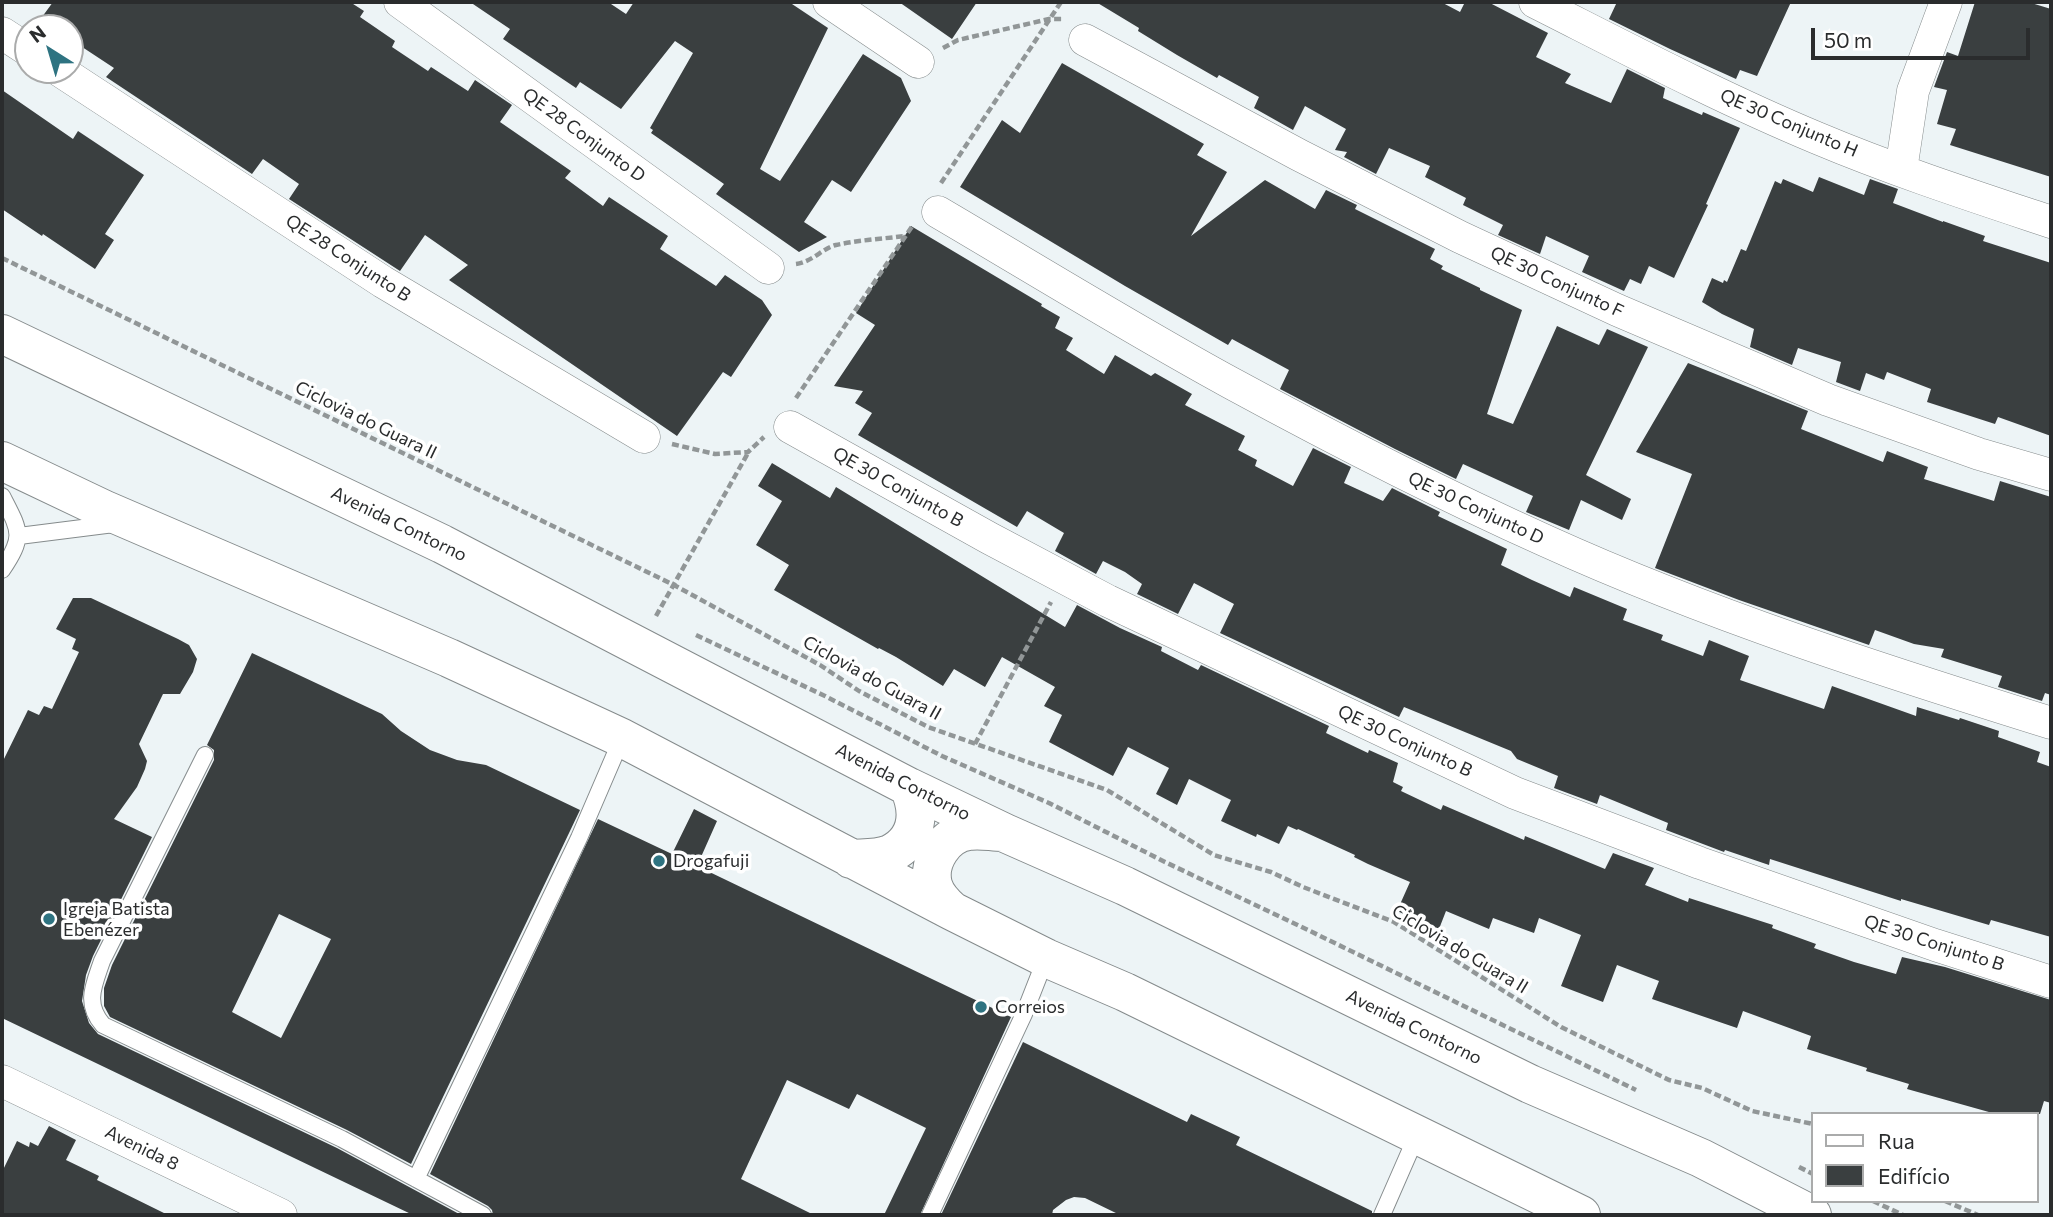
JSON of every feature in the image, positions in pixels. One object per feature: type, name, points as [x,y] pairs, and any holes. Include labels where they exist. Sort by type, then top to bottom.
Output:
[{"type":"main road","name":"Avenida Contorno","points":[[2,334],[442,544],[909,787],[1004,833],[1125,886],[1530,1084],[1701,1158],[1812,1215]]},
{"type":"main road","points":[[2,461],[154,531],[449,657],[622,738],[1046,958],[1125,992],[1581,1215]]},
{"type":"main road","points":[[851,859],[889,854],[902,846],[912,833],[917,817],[916,801],[909,787]]},
{"type":"main road","points":[[952,911],[939,899],[932,883],[932,866],[939,850],[952,837],[968,831],[1004,833]]},
{"type":"street","name":"QE 28 Conjunto D","points":[[400,2],[768,268]]},
{"type":"street","points":[[829,2],[918,62]]},
{"type":"street","name":"QE 30 Conjunto H","points":[[1535,2],[1672,72],[1817,138],[2051,222]]},
{"type":"street","points":[[1901,170],[1913,91],[1946,2]]},
{"type":"street","name":"QE 30 Conjunto F","points":[[1078,29],[1299,155],[1447,231],[1617,310],[1828,400],[1979,454],[2051,475]]},
{"type":"street","name":"QE 28 Conjunto B","points":[[80,84],[383,282],[644,437]]},
{"type":"street","name":"QE 30 Conjunto D","points":[[933,204],[1231,383],[1392,468],[1549,542],[1662,590],[1794,639],[2051,723]]},
{"type":"street","name":"QE 30 Conjunto B","points":[[784,422],[989,538],[1121,607],[1516,793],[1700,863],[1935,945],[2051,982]]},
{"type":"street","name":"Avenida 8","points":[[2,1080],[281,1215]]},
{"type":"lane","points":[[2,496],[19,536],[16,547],[2,570]]},
{"type":"lane","points":[[19,536],[120,523],[154,531]]},
{"type":"lane","points":[[416,1180],[579,838],[622,738]]},
{"type":"lane","points":[[205,755],[102,961],[91,996],[94,1015],[103,1025],[342,1139],[483,1215]]},
{"type":"lane","points":[[930,1215],[1024,1014],[1046,958]]},
{"type":"lane","points":[[1382,1215],[1417,1135]]},
{"type":"path","points":[[656,616],[748,452],[784,422],[905,236],[933,204],[1061,2]]},
{"type":"path","points":[[918,62],[958,40],[1049,19],[1078,29]]},
{"type":"path","points":[[768,268],[802,264],[833,245],[905,236]]},
{"type":"path","name":"Ciclovia do Guara II","points":[[2,258],[674,585],[820,665],[859,691],[928,727],[1107,790],[1214,855],[1271,872],[1394,922],[1560,1027],[1668,1080],[1702,1088],[1752,1111],[1812,1124]]},
{"type":"path","points":[[644,437],[715,454],[748,452]]},
{"type":"path","points":[[975,744],[1064,578]]},
{"type":"path","points":[[645,610],[667,621]]},
{"type":"path","points":[[688,631],[825,696],[942,756],[1049,803],[1647,1096]]},
{"type":"path","points":[[1790,1163],[1812,1174]]},
{"type":"path","points":[[1877,1203],[1903,1215]]},
{"type":"path","points":[[1950,1203],[1978,1215]]},
{"type":"building","points":[[53,2],[350,2],[364,11],[360,17],[395,41],[392,47],[428,71],[431,67],[468,91],[475,80],[512,105],[500,122],[571,171],[565,178],[603,206],[609,197],[668,236],[660,249],[716,286],[725,275],[762,300],[772,315],[731,377],[723,372],[677,436],[449,280],[468,265],[425,235],[400,271],[289,199],[299,184],[263,159],[252,174],[106,77],[114,68],[84,48],[84,14],[44,14]]},
{"type":"building","points":[[470,2],[608,2],[626,14],[634,2],[789,2],[828,28],[760,169],[780,181],[863,54],[901,78],[911,101],[851,192],[832,180],[804,222],[827,237],[799,252],[716,194],[724,184],[651,133],[653,130],[650,128],[693,53],[675,41],[621,109],[580,82],[576,88],[503,39],[510,29]]},
{"type":"building","points":[[899,2],[977,2],[952,39]]},
{"type":"building","points":[[1096,2],[1441,2],[1460,12],[1465,2],[1488,2],[1548,33],[1536,57],[1571,74],[1565,83],[1611,103],[1627,69],[1665,88],[1663,98],[1740,128],[1674,278],[1649,266],[1641,284],[1630,279],[1624,291],[1582,272],[1589,256],[1546,236],[1540,254],[1498,235],[1503,225],[1463,205],[1466,198],[1425,177],[1430,166],[1389,148],[1376,174],[1344,157],[1347,152],[1335,150],[1346,129],[1305,106],[1293,130],[1254,108],[1259,97],[1219,75],[1217,78],[1177,55]]},
{"type":"building","points":[[1617,2],[1791,2],[1757,76],[1740,70],[1736,79],[1609,19]]},
{"type":"building","points":[[1975,2],[2028,2],[2051,9],[2051,177],[1950,145],[1956,129],[1937,124],[1947,90],[1934,87],[1947,52],[1958,56]]},
{"type":"building","points":[[1062,63],[1204,144],[1197,155],[1227,172],[1191,236],[1265,180],[1315,209],[1326,190],[1357,205],[1355,209],[1435,249],[1430,259],[1443,266],[1441,269],[1522,310],[1487,414],[1513,424],[1557,326],[1599,345],[1607,329],[1648,347],[1586,475],[1631,499],[1622,520],[1581,500],[1569,530],[1526,512],[1533,496],[1463,464],[1456,479],[1395,449],[1280,389],[1289,370],[1232,339],[1228,345],[960,187],[1002,120],[1020,133]]},
{"type":"building","points":[[2,90],[73,139],[78,131],[144,175],[105,234],[114,240],[95,269],[2,209]]},
{"type":"building","points":[[1819,177],[1864,195],[1870,179],[1898,189],[1893,203],[1985,236],[1983,241],[2051,263],[2051,436],[1998,417],[1995,424],[1927,402],[1931,389],[1887,372],[1884,380],[1866,373],[1860,391],[1836,382],[1841,362],[1798,348],[1792,365],[1750,347],[1754,329],[1702,302],[1712,278],[1727,282],[1741,249],[1746,251],[1775,181],[1781,184],[1783,179],[1813,192]]},
{"type":"building","points":[[911,226],[1060,317],[1055,328],[1073,338],[1066,350],[1104,374],[1115,355],[1151,376],[1155,373],[1192,394],[1185,405],[1245,436],[1238,450],[1257,460],[1255,466],[1293,486],[1313,448],[1351,467],[1344,483],[1383,501],[1392,488],[1440,512],[1438,516],[1507,549],[1501,565],[1532,580],[1570,597],[1574,587],[1627,609],[1623,620],[1663,635],[1661,640],[1703,656],[1709,640],[1749,656],[1740,680],[1824,709],[1832,686],[1916,716],[1917,707],[1959,720],[1960,718],[1999,731],[1998,737],[2040,752],[2037,762],[2051,767],[2051,937],[1991,920],[1989,925],[1901,901],[1770,859],[1769,865],[1725,850],[1724,852],[1666,830],[1668,823],[1600,795],[1597,804],[1554,788],[1558,776],[1517,759],[1511,751],[1404,707],[1399,717],[1220,633],[1234,604],[1194,583],[1178,614],[1137,594],[1142,584],[1125,572],[1103,561],[1096,574],[1055,551],[1064,533],[1027,511],[1017,527],[858,435],[872,413],[855,403],[863,391],[834,386],[875,325],[856,313]]},
{"type":"building","points":[[1688,363],[1808,411],[1801,429],[1883,462],[1887,451],[1928,467],[1924,479],[1994,501],[2000,481],[2051,497],[2051,695],[2045,693],[2042,701],[1998,687],[2002,676],[1941,657],[1944,649],[1914,644],[1875,630],[1869,645],[1655,568],[1692,474],[1636,452]]},
{"type":"building","points":[[772,463],[830,498],[836,487],[1065,627],[1077,605],[1162,647],[1161,651],[1198,670],[1201,665],[1329,726],[1326,733],[1368,753],[1369,750],[1398,763],[1393,782],[1403,787],[1401,791],[1441,810],[1443,805],[1524,840],[1525,836],[1605,869],[1613,853],[1654,868],[1645,885],[1688,902],[1689,898],[1773,925],[1772,928],[1816,944],[1814,948],[1854,962],[1896,974],[1902,957],[1945,967],[2051,1000],[2051,1103],[2044,1101],[2040,1114],[1989,1112],[1907,1089],[1909,1084],[1807,1049],[1811,1036],[1743,1011],[1737,1028],[1652,999],[1659,981],[1617,965],[1603,1002],[1561,986],[1581,935],[1539,918],[1534,933],[1493,918],[1489,929],[1446,911],[1439,929],[1397,911],[1410,882],[1368,864],[1354,857],[1355,855],[1288,826],[1279,844],[1221,821],[1231,800],[1189,779],[1177,805],[1156,794],[1169,768],[1128,747],[1113,776],[1049,742],[1062,715],[1044,706],[1055,687],[1002,657],[985,687],[954,669],[943,686],[774,590],[789,565],[756,545],[782,501],[758,486]]},
{"type":"building","points":[[73,598],[91,598],[178,639],[189,645],[197,659],[180,694],[163,694],[139,744],[147,761],[145,769],[137,787],[114,819],[152,837],[86,975],[82,1001],[89,1023],[98,1034],[337,1148],[461,1215],[413,1215],[2,1018],[2,763],[28,710],[39,715],[44,706],[52,709],[79,652],[72,649],[76,639],[56,629]]},
{"type":"building","points":[[252,653],[382,714],[401,731],[430,750],[457,760],[486,765],[580,810],[411,1164],[347,1130],[110,1017],[104,1006],[104,988],[112,965],[214,760],[214,750],[207,745]],"holes":[[[279,914],[331,939],[281,1038],[232,1012]]]},
{"type":"building","points":[[694,809],[717,821],[697,866],[1011,1017],[920,1215],[884,1215],[926,1128],[857,1094],[849,1109],[787,1080],[741,1179],[814,1215],[493,1215],[488,1206],[430,1174],[598,819],[672,854]]},
{"type":"building","points":[[1023,1042],[1187,1122],[1191,1114],[1240,1137],[1236,1145],[1372,1211],[1372,1215],[1120,1215],[1085,1198],[1074,1197],[1053,1210],[1052,1215],[941,1215]]},
{"type":"building","points":[[49,1126],[76,1140],[66,1160],[99,1176],[97,1180],[168,1215],[2,1215],[2,1172],[17,1141],[29,1147],[30,1142],[38,1146]]},
{"type":"place","name":"Drogafuji","points":[[659,861]]},
{"type":"place","name":"Igreja Batista Ebenézer","points":[[49,919]]},
{"type":"place","name":"Correios","points":[[981,1007]]}]
